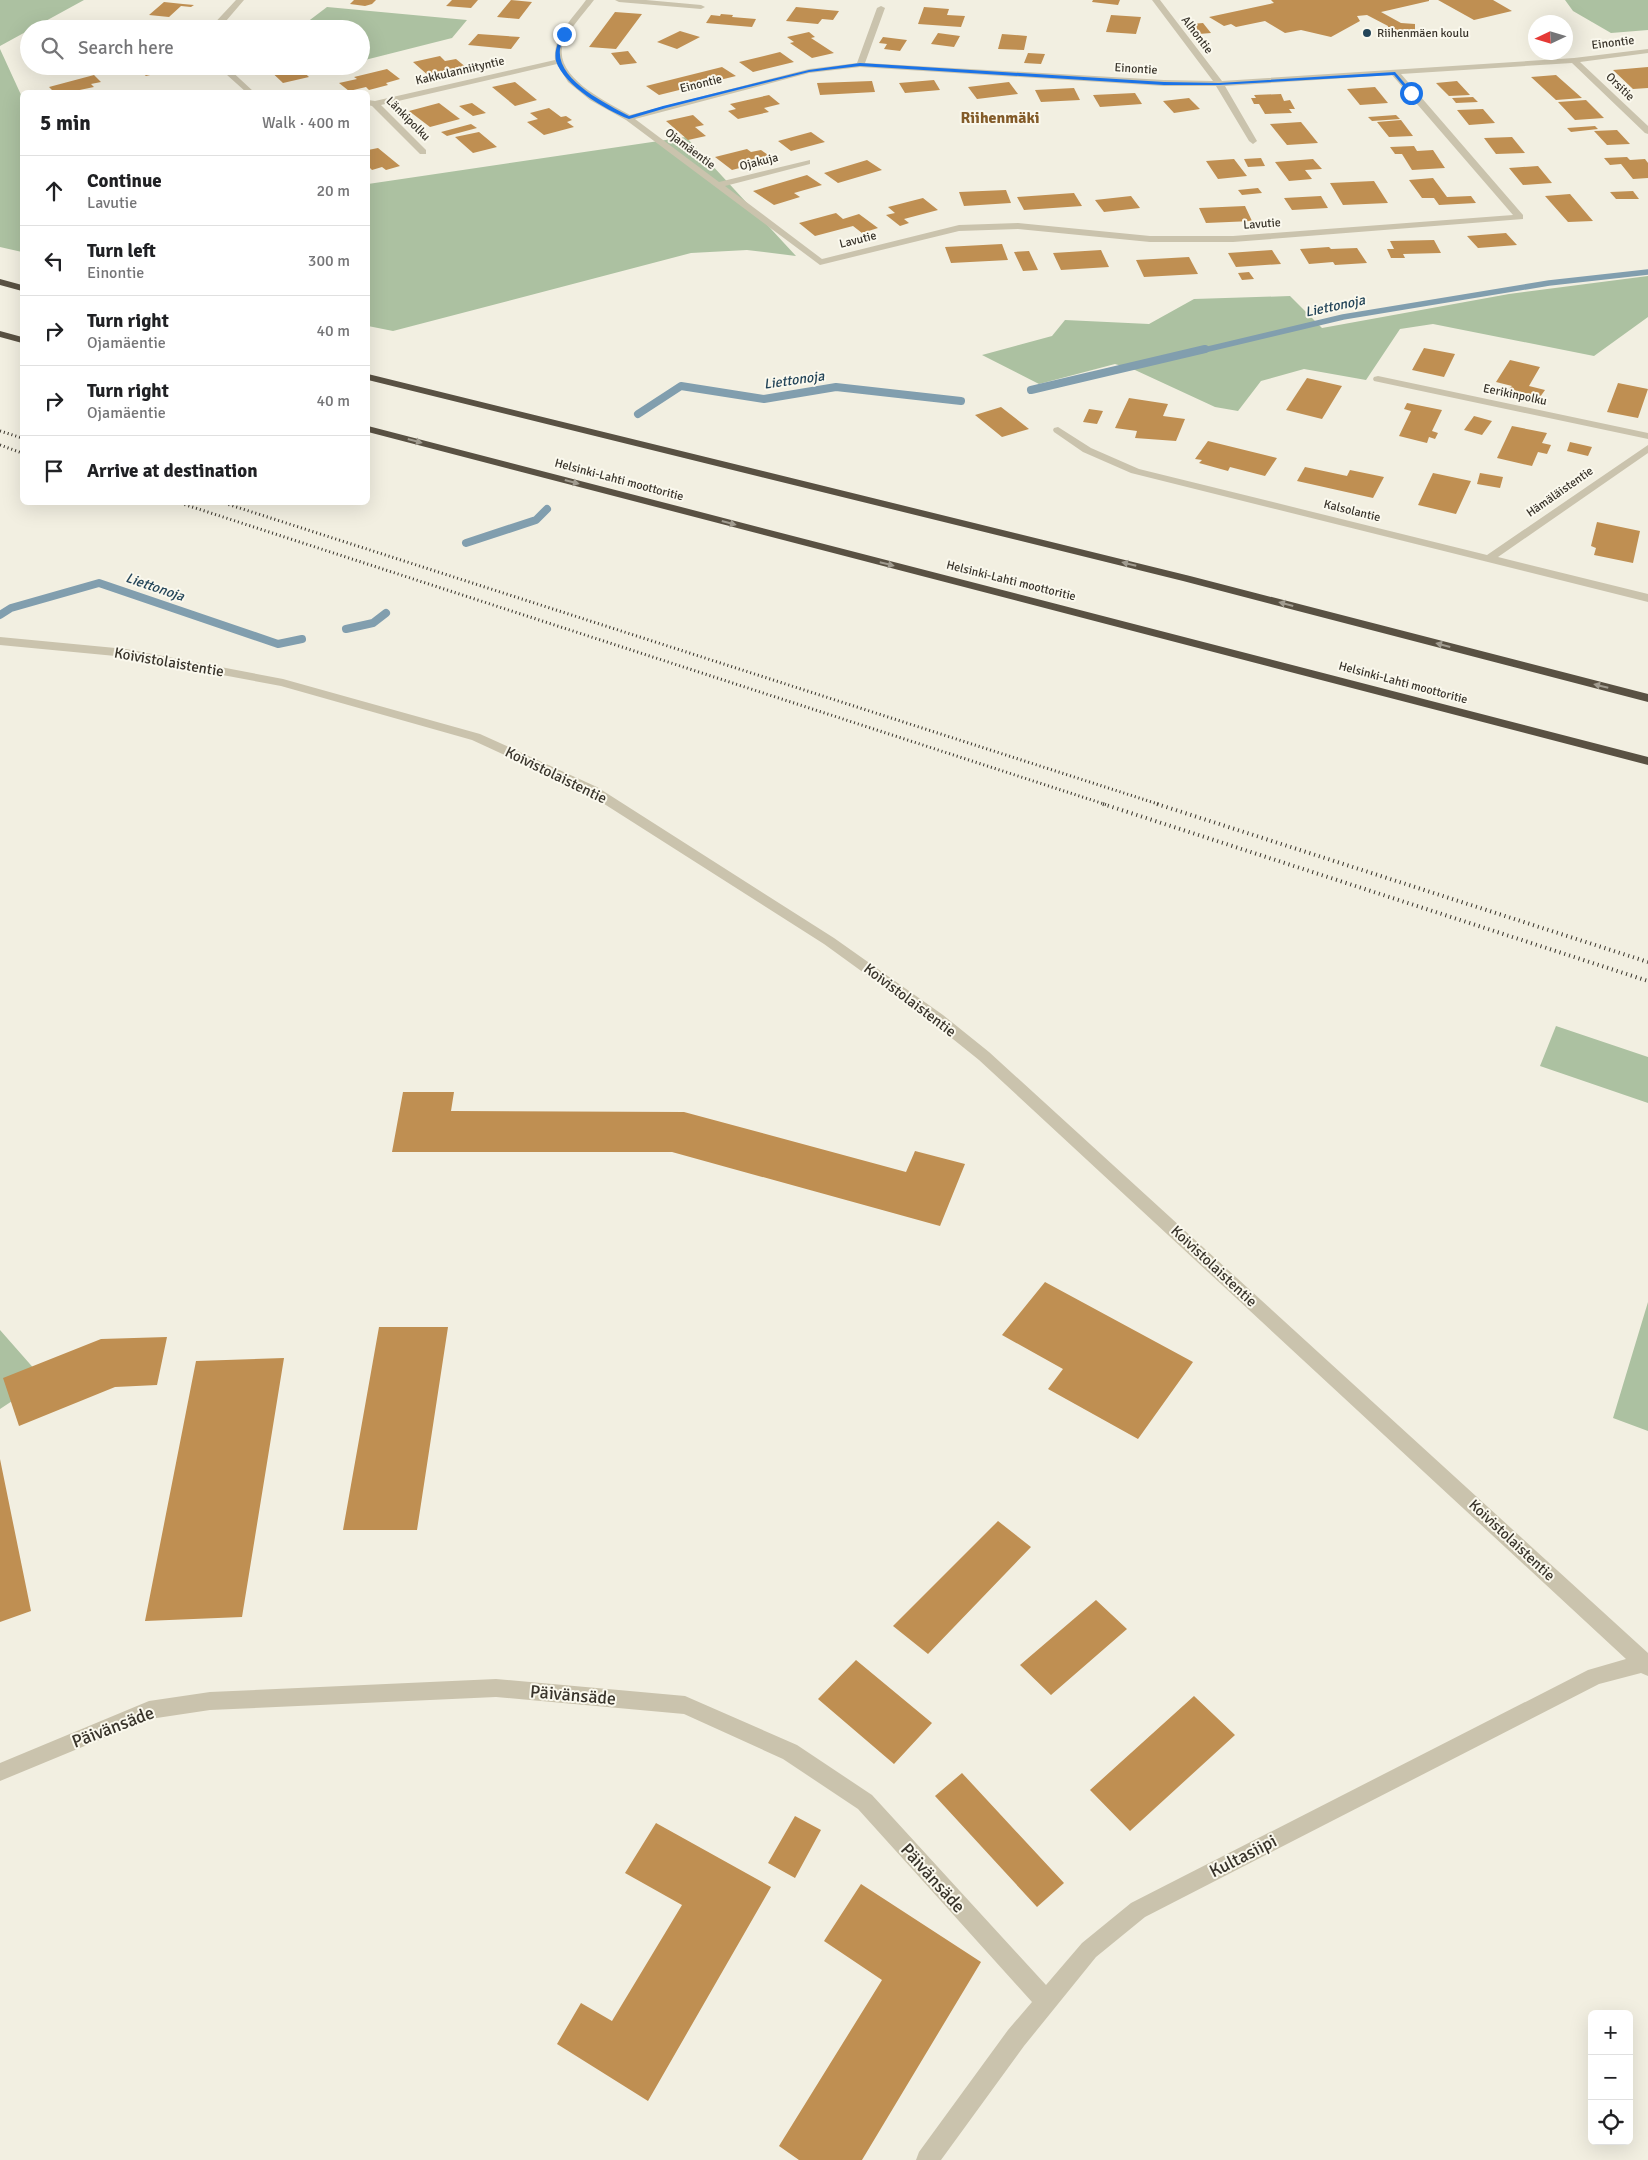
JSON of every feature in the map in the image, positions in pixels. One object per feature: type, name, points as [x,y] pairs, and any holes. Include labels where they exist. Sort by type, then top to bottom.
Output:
[{"type":"highway","points":[[0,282],[20,287]]},
{"type":"highway","points":[[0,334],[20,339]]},
{"type":"highway","points":[[370,377],[1186,578],[1648,698]]},
{"type":"highway","name":"Helsinki-Lahti moottoritie","points":[[370,430],[1648,761]]},
{"type":"street","points":[[223,20],[240,0]]},
{"type":"street","points":[[559,61],[558,48],[564,34],[590,0]]},
{"type":"street","points":[[619,0],[701,6]]},
{"type":"street","name":"Alhontie","points":[[1156,0],[1219,84],[1254,141]]},
{"type":"street","points":[[860,64],[881,8]]},
{"type":"street","name":"Einontie","points":[[629,118],[674,104],[809,71],[860,64],[1164,83],[1219,84],[1574,60],[1648,51]]},
{"type":"street","name":"Orsitie","points":[[1574,60],[1648,131]]},
{"type":"street","name":"Kakkulanniityntie","points":[[371,104],[559,61]]},
{"type":"street","name":"Ojamäentie","points":[[559,61],[571,80],[593,98],[629,118],[820,262]]},
{"type":"street","name":"Lavutie","points":[[820,262],[959,228],[1018,226],[1150,239],[1233,239],[1520,217],[1395,73]]},
{"type":"street","points":[[230,75],[248,90]]},
{"type":"street","name":"Länkipolku","points":[[371,104],[423,152]]},
{"type":"street","name":"Ojakuja","points":[[717,185],[807,162]]},
{"type":"street","name":"Eerikinpolku","points":[[1378,378],[1648,436]]},
{"type":"street","name":"Kalsolantie","points":[[1058,430],[1088,450],[1135,471],[1648,598]]},
{"type":"street","name":"Hämäläistentie","points":[[1488,558],[1648,448]]},
{"type":"street","name":"Koivistolaistentie","points":[[0,641],[126,653],[283,683],[476,737],[592,790],[829,941],[938,1019],[984,1056],[1647,1664]]},
{"type":"street","name":"Kultasiipi","points":[[927,2160],[1046,2001],[1088,1950],[1138,1910],[1595,1676],[1647,1664]]},
{"type":"street","name":"Päivänsäde","points":[[0,1772],[149,1710],[210,1700],[496,1688],[685,1705],[790,1752],[864,1802],[1046,2001]]},
{"type":"green space","points":[[0,0],[84,0],[47,20],[20,20],[20,35],[0,46]]},
{"type":"green space","points":[[1565,0],[1648,0],[1648,30],[1611,33],[1573,11]]},
{"type":"green space","points":[[327,7],[467,20],[452,38],[370,59],[370,20],[310,20]]},
{"type":"green space","points":[[0,49],[20,93],[20,252],[0,247]]},
{"type":"green space","points":[[686,137],[796,256],[747,250],[691,253],[393,331],[370,326],[370,184]]},
{"type":"green space","points":[[1648,276],[1648,317],[1594,356],[1433,324],[1400,329],[1366,380],[1304,369],[1261,381],[1238,411],[1215,407],[1135,370],[1115,364],[1039,384],[982,355],[1052,336],[1065,320],[1149,324],[1194,299],[1290,296],[1322,328],[1509,294]]},
{"type":"green space","points":[[1556,1026],[1648,1057],[1648,1103],[1540,1066]]},
{"type":"green space","points":[[1648,1302],[1648,1431],[1613,1418]]},
{"type":"green space","points":[[0,1330],[44,1380],[0,1409]]},
{"type":"building","points":[[354,0],[376,0],[372,4],[365,6],[350,4]]},
{"type":"building","points":[[452,0],[478,0],[471,8],[446,6]]},
{"type":"building","points":[[511,0],[532,2],[519,19],[497,17]]},
{"type":"building","points":[[1093,0],[1120,0],[1118,5],[1092,2]]},
{"type":"building","points":[[1271,0],[1429,1],[1381,12],[1401,23],[1415,24],[1415,33],[1388,31],[1388,26],[1367,15],[1357,16],[1360,21],[1331,37],[1301,30],[1285,33],[1265,21],[1236,27],[1231,24],[1224,26],[1209,17],[1274,3]]},
{"type":"building","points":[[1438,0],[1493,0],[1512,11],[1474,20]]},
{"type":"building","points":[[164,2],[194,5],[191,7],[181,6],[169,17],[149,15]]},
{"type":"building","points":[[796,7],[839,11],[833,20],[822,19],[818,24],[786,21]]},
{"type":"building","points":[[924,7],[949,9],[947,15],[965,16],[961,27],[918,24]]},
{"type":"building","points":[[615,12],[642,14],[616,49],[589,47]]},
{"type":"building","points":[[721,14],[756,19],[752,27],[706,23],[711,15],[720,16]]},
{"type":"building","points":[[1111,15],[1141,17],[1136,34],[1106,32]]},
{"type":"building","points":[[1203,23],[1211,33],[1199,34],[1191,24]]},
{"type":"building","points":[[680,31],[700,37],[677,49],[657,42]]},
{"type":"building","points":[[809,32],[815,37],[811,38],[834,53],[812,58],[790,43],[794,42],[787,37]]},
{"type":"building","points":[[938,33],[960,36],[954,47],[931,44]]},
{"type":"building","points":[[478,34],[520,37],[511,49],[468,45]]},
{"type":"building","points":[[1002,34],[1027,36],[1024,50],[998,49]]},
{"type":"building","points":[[883,37],[907,40],[900,51],[884,49],[887,44],[879,43]]},
{"type":"building","points":[[628,51],[637,63],[620,65],[611,53]]},
{"type":"building","points":[[780,52],[794,62],[753,72],[739,62]]},
{"type":"building","points":[[1028,53],[1045,54],[1041,64],[1024,63]]},
{"type":"building","points":[[440,56],[445,61],[456,59],[467,68],[430,77],[413,62]]},
{"type":"building","points":[[722,67],[736,76],[659,95],[646,86]]},
{"type":"building","points":[[1648,67],[1648,88],[1633,89],[1613,70]]},
{"type":"building","points":[[387,69],[400,79],[386,83],[388,85],[369,90],[366,87],[348,90],[339,83],[357,79],[354,77],[370,75],[370,73]]},
{"type":"building","points":[[94,75],[101,82],[91,84],[94,87],[80,90],[52,90],[49,87]]},
{"type":"building","points":[[275,75],[307,75],[309,77],[283,83]]},
{"type":"building","points":[[1556,75],[1582,98],[1556,100],[1531,77]]},
{"type":"building","points":[[934,80],[940,90],[905,93],[899,83]]},
{"type":"building","points":[[872,81],[875,92],[820,95],[817,83]]},
{"type":"building","points":[[1457,81],[1470,95],[1449,96],[1436,83]]},
{"type":"building","points":[[515,82],[537,100],[515,106],[492,87]]},
{"type":"building","points":[[1009,82],[1018,94],[977,99],[968,87]]},
{"type":"building","points":[[1375,87],[1388,103],[1360,105],[1347,89]]},
{"type":"building","points":[[1074,88],[1080,100],[1041,102],[1035,90]]},
{"type":"building","points":[[1135,93],[1142,104],[1100,107],[1093,95]]},
{"type":"building","points":[[1281,94],[1284,101],[1290,100],[1295,109],[1289,109],[1292,113],[1265,114],[1259,104],[1254,104],[1251,98],[1256,98],[1254,95]]},
{"type":"building","points":[[769,95],[780,104],[764,108],[769,112],[738,119],[728,111],[736,109],[730,104]]},
{"type":"building","points":[[1473,97],[1478,102],[1456,103],[1452,98]]},
{"type":"building","points":[[1189,98],[1200,109],[1174,113],[1163,101]]},
{"type":"building","points":[[1586,100],[1604,118],[1575,120],[1558,102]]},
{"type":"building","points":[[439,103],[460,119],[430,127],[409,111]]},
{"type":"building","points":[[472,103],[486,113],[473,116],[459,106]]},
{"type":"building","points":[[549,108],[561,117],[566,116],[572,120],[567,122],[574,127],[544,135],[527,122],[538,119],[530,113]]},
{"type":"building","points":[[1483,109],[1495,123],[1469,125],[1457,110]]},
{"type":"building","points":[[693,115],[704,125],[695,127],[706,136],[688,140],[666,121]]},
{"type":"building","points":[[1396,115],[1400,119],[1372,121],[1368,117]]},
{"type":"building","points":[[1401,120],[1413,136],[1389,137],[1377,122]]},
{"type":"building","points":[[1301,122],[1318,143],[1287,145],[1270,124]]},
{"type":"building","points":[[471,124],[477,128],[447,136],[441,132]]},
{"type":"building","points":[[1595,126],[1598,129],[1571,132],[1567,128]]},
{"type":"building","points":[[1617,130],[1630,144],[1607,145],[1594,131]]},
{"type":"building","points":[[479,132],[497,147],[473,153],[455,137]]},
{"type":"building","points":[[811,132],[825,142],[791,151],[778,141]]},
{"type":"building","points":[[1512,137],[1525,153],[1496,154],[1484,138]]},
{"type":"building","points":[[1414,146],[1417,151],[1433,150],[1445,168],[1412,170],[1402,154],[1395,154],[1390,147]]},
{"type":"building","points":[[378,148],[400,166],[386,170],[382,167],[372,170],[370,168],[370,150]]},
{"type":"building","points":[[747,149],[751,152],[761,150],[774,159],[732,170],[715,157]]},
{"type":"building","points":[[1627,157],[1630,160],[1645,159],[1648,163],[1648,178],[1633,179],[1621,164],[1610,165],[1604,158]]},
{"type":"building","points":[[1261,158],[1265,166],[1248,167],[1244,159]]},
{"type":"building","points":[[1234,159],[1247,176],[1218,179],[1206,161]]},
{"type":"building","points":[[1313,159],[1322,169],[1305,170],[1312,179],[1289,181],[1275,162]]},
{"type":"building","points":[[867,160],[882,170],[838,183],[824,173]]},
{"type":"building","points":[[1538,166],[1552,183],[1523,185],[1509,168]]},
{"type":"building","points":[[807,175],[822,185],[794,193],[800,197],[774,205],[753,191]]},
{"type":"building","points":[[1433,178],[1447,197],[1471,196],[1476,203],[1439,205],[1434,198],[1422,198],[1409,180]]},
{"type":"building","points":[[1374,181],[1388,203],[1343,205],[1330,183]]},
{"type":"building","points":[[1258,188],[1262,193],[1242,195],[1238,190]]},
{"type":"building","points":[[1006,190],[1011,203],[964,206],[959,192]]},
{"type":"building","points":[[1633,191],[1639,199],[1616,199],[1610,192]]},
{"type":"building","points":[[1074,193],[1082,206],[1024,210],[1017,197]]},
{"type":"building","points":[[1570,194],[1593,221],[1568,222],[1545,196]]},
{"type":"building","points":[[1131,196],[1140,208],[1104,212],[1095,200]]},
{"type":"building","points":[[1321,196],[1328,208],[1292,210],[1284,198]]},
{"type":"building","points":[[923,198],[938,210],[904,219],[909,223],[900,226],[886,215],[895,213],[888,207]]},
{"type":"building","points":[[1245,206],[1252,221],[1206,223],[1199,208]]},
{"type":"building","points":[[836,213],[843,219],[859,214],[878,228],[862,233],[853,226],[815,236],[799,223]]},
{"type":"building","points":[[1506,233],[1517,245],[1478,248],[1467,236]]},
{"type":"building","points":[[1434,240],[1441,253],[1403,254],[1405,258],[1391,258],[1387,249],[1394,249],[1390,241]]},
{"type":"building","points":[[1002,244],[1008,260],[951,263],[945,247]]},
{"type":"building","points":[[1329,247],[1331,249],[1357,248],[1367,263],[1335,265],[1333,262],[1309,264],[1300,249]]},
{"type":"building","points":[[1101,250],[1109,267],[1061,270],[1053,253]]},
{"type":"building","points":[[1272,250],[1281,264],[1236,267],[1228,253]]},
{"type":"building","points":[[1029,251],[1038,270],[1023,271],[1014,252]]},
{"type":"building","points":[[1189,257],[1198,274],[1144,277],[1136,260]]},
{"type":"building","points":[[1249,272],[1254,279],[1242,280],[1238,273]]},
{"type":"building","points":[[1424,348],[1455,354],[1444,377],[1412,370]]},
{"type":"building","points":[[1510,360],[1540,367],[1529,386],[1545,390],[1540,397],[1509,389],[1512,386],[1496,382]]},
{"type":"building","points":[[1307,378],[1342,386],[1322,419],[1286,410]]},
{"type":"building","points":[[1618,383],[1648,389],[1638,418],[1607,412]]},
{"type":"building","points":[[1129,398],[1168,404],[1163,416],[1185,419],[1176,441],[1135,438],[1137,431],[1115,428]]},
{"type":"building","points":[[1407,403],[1442,410],[1432,431],[1438,433],[1435,439],[1429,437],[1427,443],[1399,436],[1411,411],[1404,409]]},
{"type":"building","points":[[1001,407],[1029,429],[1002,437],[975,415]]},
{"type":"building","points":[[1089,409],[1103,411],[1097,424],[1083,422]]},
{"type":"building","points":[[1474,416],[1492,421],[1482,435],[1464,430]]},
{"type":"building","points":[[1512,426],[1547,433],[1542,443],[1551,445],[1547,454],[1538,452],[1532,466],[1497,458]]},
{"type":"building","points":[[1208,441],[1277,458],[1265,476],[1230,467],[1228,471],[1199,463],[1202,460],[1195,459]]},
{"type":"building","points":[[1570,442],[1592,447],[1588,456],[1567,451]]},
{"type":"building","points":[[1305,467],[1347,476],[1350,470],[1384,477],[1373,498],[1297,481]]},
{"type":"building","points":[[1433,473],[1471,481],[1456,514],[1418,505]]},
{"type":"building","points":[[1480,473],[1503,477],[1500,488],[1477,484]]},
{"type":"building","points":[[1597,522],[1640,531],[1633,563],[1594,555],[1596,548],[1591,546]]},
{"type":"building","points":[[403,1092],[454,1092],[451,1111],[684,1112],[906,1172],[915,1151],[965,1164],[940,1226],[672,1152],[392,1152]]},
{"type":"building","points":[[1045,1282],[1193,1362],[1138,1439],[1048,1389],[1063,1369],[1002,1335]]},
{"type":"building","points":[[379,1327],[448,1327],[417,1530],[343,1530]]},
{"type":"building","points":[[167,1337],[157,1385],[115,1387],[19,1426],[3,1378],[101,1339]]},
{"type":"building","points":[[284,1358],[242,1617],[145,1621],[196,1361]]},
{"type":"building","points":[[0,1459],[31,1611],[0,1622]]},
{"type":"building","points":[[998,1521],[1031,1547],[928,1654],[893,1626]]},
{"type":"building","points":[[1096,1600],[1127,1629],[1051,1695],[1020,1665]]},
{"type":"building","points":[[856,1660],[932,1723],[894,1764],[818,1699]]},
{"type":"building","points":[[1194,1696],[1235,1735],[1130,1831],[1090,1790]]},
{"type":"building","points":[[962,1773],[1064,1883],[1037,1907],[935,1796]]},
{"type":"building","points":[[795,1816],[821,1830],[795,1878],[768,1863]]},
{"type":"building","points":[[656,1823],[771,1887],[648,2101],[557,2044],[581,2003],[612,2021],[682,1905],[625,1873]]},
{"type":"building","points":[[861,1884],[981,1962],[862,2160],[799,2160],[779,2146],[882,1980],[824,1941]]},
{"type":"waterway","name":"Liettonoja","points":[[1200,351],[1343,317],[1549,283],[1648,272]]},
{"type":"waterway","name":"Liettonoja","points":[[1031,390],[1205,349]]},
{"type":"waterway","name":"Liettonoja","points":[[638,414],[681,386],[764,399],[836,387],[961,401]]},
{"type":"waterway","name":"Liettonoja","points":[[466,543],[536,520],[547,509]]},
{"type":"waterway","name":"Liettonoja","points":[[0,615],[11,608],[99,583],[278,644],[302,639]]},
{"type":"waterway","name":"Liettonoja","points":[[346,629],[373,623],[386,613]]},
{"type":"railway","points":[[0,431],[20,437]]},
{"type":"railway","points":[[0,445],[20,452]]},
{"type":"railway","points":[[186,505],[1107,805]]},
{"type":"railway","points":[[230,505],[1161,805]]},
{"type":"railway","points":[[1103,804],[1648,981]]},
{"type":"railway","points":[[1157,804],[1648,962]]},
{"type":"place","name":"Riihenmäen koulu","points":[[1367,33]]},
{"type":"district","name":"Riihenmäki","points":[[1000,118]]},
{"type":"route","points":[[564,34],[558,48],[559,61],[571,80],[593,98],[629,118],[665,107],[809,71],[860,64],[1164,83],[1219,84],[1395,73],[1411,93]]}]
